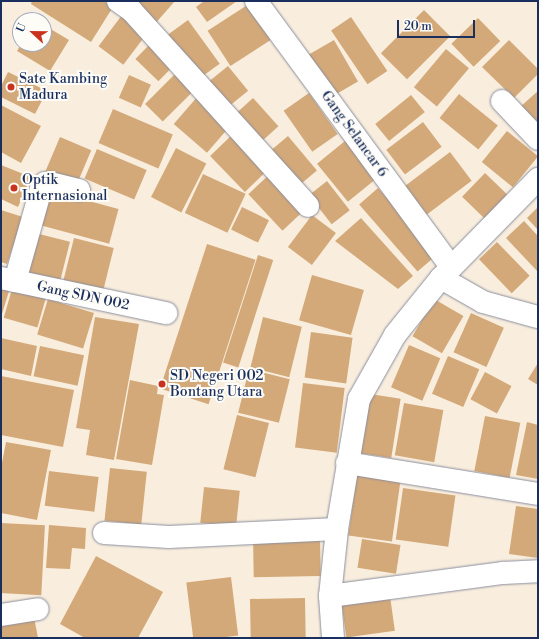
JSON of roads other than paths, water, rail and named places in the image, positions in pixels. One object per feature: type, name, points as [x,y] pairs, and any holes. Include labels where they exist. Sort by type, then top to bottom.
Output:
[{"type":"street","points":[[118,1],[131,10],[308,206]]},
{"type":"street","name":"Gang Selancar 6","points":[[256,1],[446,272]]},
{"type":"street","points":[[502,101],[538,139]]},
{"type":"street","points":[[333,638],[330,596],[337,529],[359,399],[395,335],[446,272],[538,179]]},
{"type":"street","points":[[8,280],[40,189],[45,183],[50,183],[78,190]]},
{"type":"street","points":[[446,272],[483,302],[538,317]]},
{"type":"street","name":"Gang SDN 002","points":[[8,280],[166,313]]},
{"type":"street","points":[[347,463],[538,494]]},
{"type":"street","points":[[104,533],[169,537],[337,529]]},
{"type":"street","points":[[330,596],[503,573],[538,571]]},
{"type":"street","points":[[1,615],[38,609]]},
{"type":"place","name":"Sate Kambing Madura","points":[[11,87]]},
{"type":"place","name":"Optik Internasional","points":[[14,188]]},
{"type":"place","name":"SD Negeri 002 Bontang Utara","points":[[162,384]]}]
